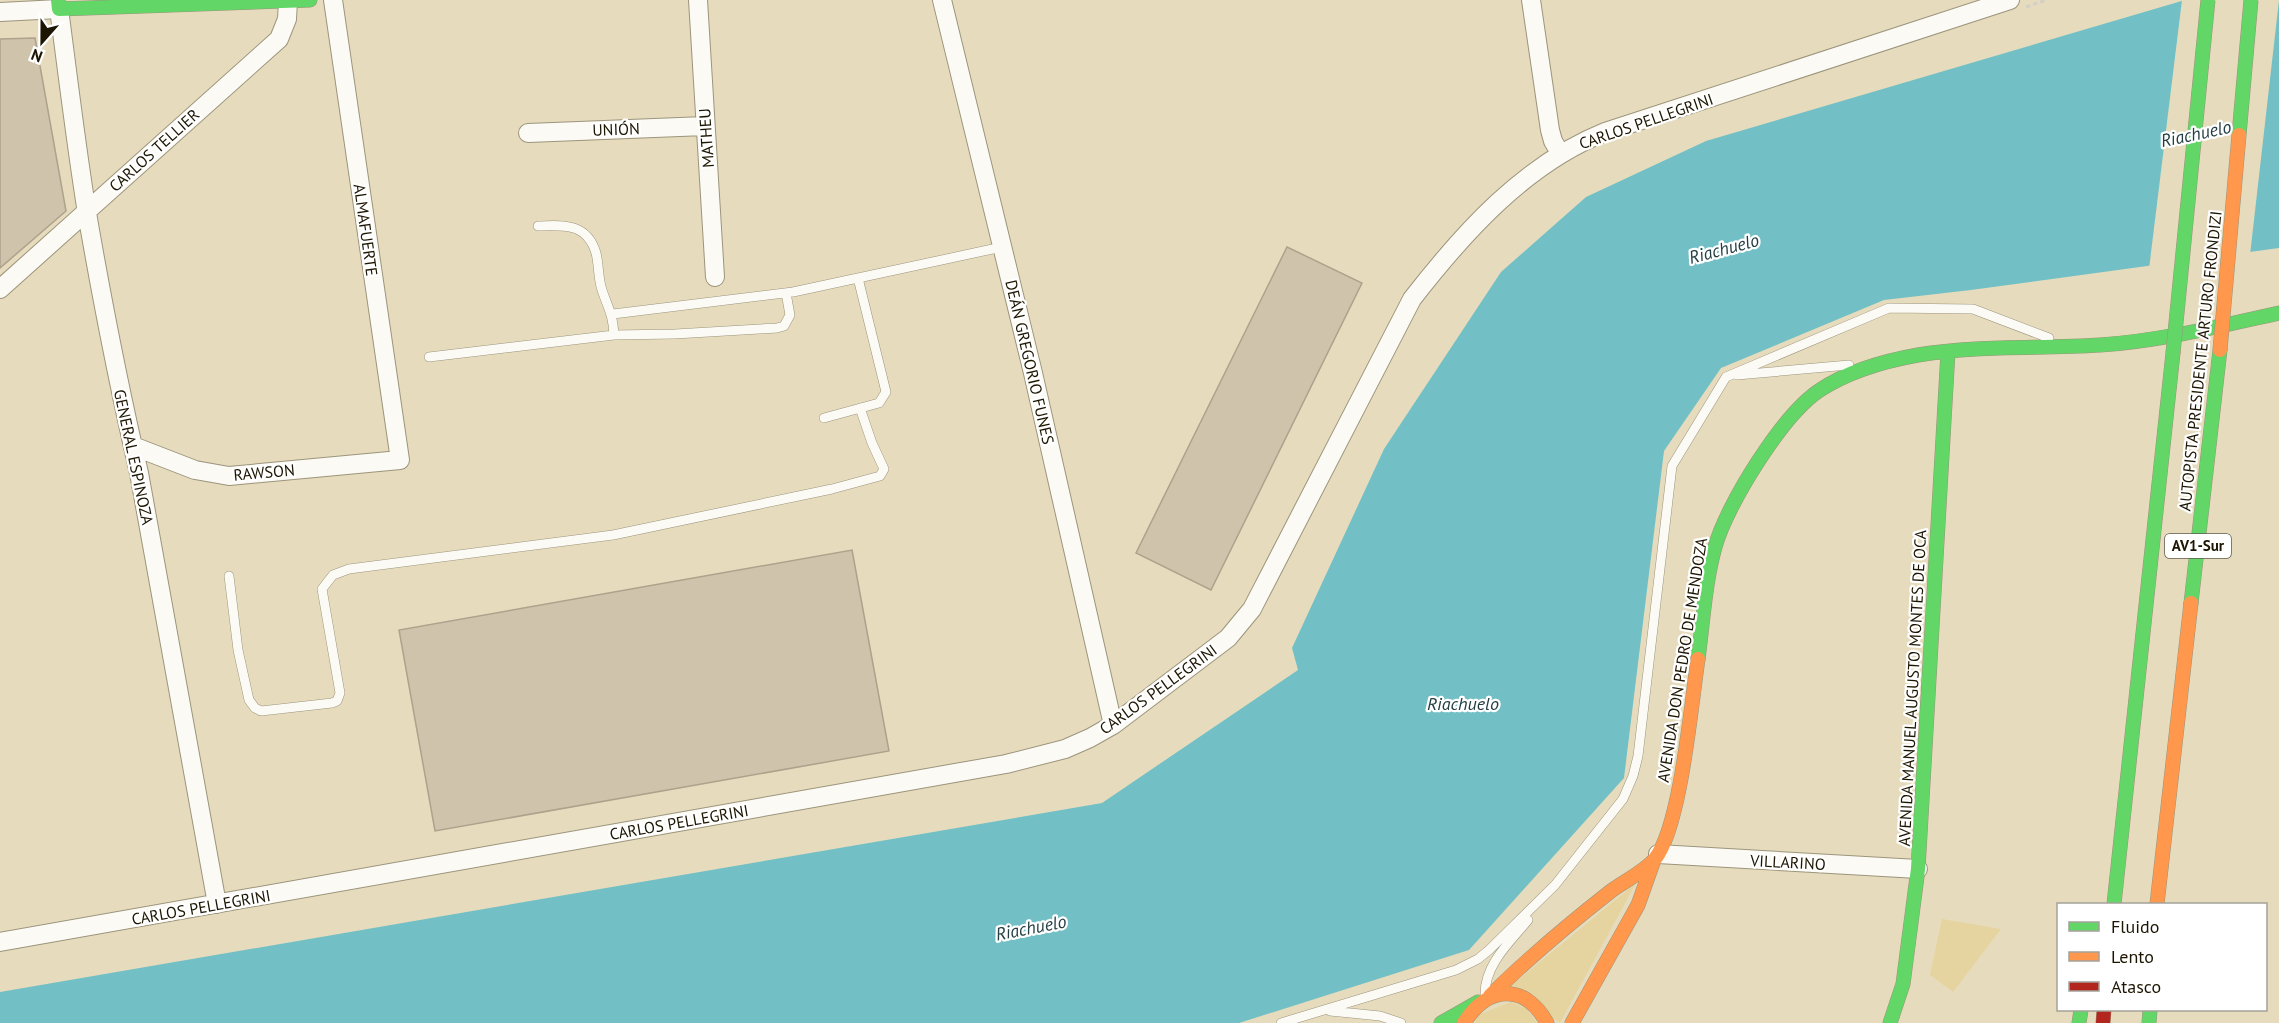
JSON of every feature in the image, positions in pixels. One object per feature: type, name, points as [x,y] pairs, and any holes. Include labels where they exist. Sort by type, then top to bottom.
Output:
[{"type":"main road","points":[[58,4],[310,0]]},
{"type":"main road","name":"AUTOPISTA PRESIDENTE ARTURO FRONDIZI","points":[[2114,903],[2208,0]]},
{"type":"main road","name":"AUTOPISTA PRESIDENTE ARTURO FRONDIZI","points":[[2158,903],[2220,350],[2251,0]]},
{"type":"main road","name":"AVENIDA DON PEDRO DE MENDOZA","points":[[1572,1023],[1638,905],[1656,857],[1667,836],[1677,798],[1713,550],[1729,506],[1789,420],[1820,390],[1842,378],[1893,361],[1948,352],[2130,341],[2279,313]]},
{"type":"main road","name":"AVENIDA MANUEL AUGUSTO MONTES DE OCA","points":[[1890,1023],[1903,984],[1918,869],[1948,352]]},
{"type":"main road","points":[[2103,881],[2134,704]]},
{"type":"main road","points":[[1464,1023],[1468,1014],[1485,998],[1618,885],[1656,857]]},
{"type":"main road","points":[[1441,1023],[1485,998],[1512,993],[1526,998],[1538,1007],[1547,1023]]},
{"type":"street","name":"ALMAFUERTE","points":[[333,0],[400,460]]},
{"type":"street","name":"MATHEU","points":[[698,0],[715,277]]},
{"type":"street","name":"DEÁN GREGORIO FUNES","points":[[942,0],[1113,725]]},
{"type":"street","points":[[1531,0],[1550,130],[1560,153]]},
{"type":"street","name":"CARLOS PELLEGRINI","points":[[0,942],[1006,764],[1065,749],[1113,725],[1228,638],[1239,626],[1252,609],[1412,299],[1439,264],[1476,224],[1541,165],[1560,153],[1605,132],[2010,0]]},
{"type":"street","name":"CARLOS TELLIER","points":[[0,289],[279,39],[287,19],[288,1]]},
{"type":"street","points":[[0,12],[58,4]]},
{"type":"street","name":"GENERAL ESPINOZA","points":[[58,4],[86,210],[133,446],[218,904]]},
{"type":"street","name":"UNIÓN","points":[[528,133],[705,126]]},
{"type":"street","name":"RAWSON","points":[[133,446],[195,470],[229,476],[400,460]]},
{"type":"street","name":"VILLARINO","points":[[1656,857],[1918,869]]},
{"type":"lane","points":[[538,226],[566,225],[578,229],[589,239],[596,252],[602,290],[613,314],[614,335]]},
{"type":"lane","points":[[613,314],[786,293],[1002,247]]},
{"type":"lane","points":[[825,418],[879,403],[886,392],[858,278]]},
{"type":"lane","points":[[429,357],[614,335],[777,328],[784,326],[790,315],[786,293]]},
{"type":"lane","points":[[1485,998],[1486,980],[1494,961],[1623,799],[1633,777],[1638,756],[1672,466],[1726,376],[1889,308],[1973,309],[2070,346]]},
{"type":"lane","points":[[1726,376],[1893,361]]},
{"type":"lane","points":[[229,576],[238,650],[249,700],[255,708],[261,711],[332,703],[337,701],[340,693],[322,589],[333,575],[349,569],[614,535],[832,489],[880,476],[884,469],[882,461],[872,443],[860,408]]},
{"type":"lane","points":[[1281,1023],[1468,965],[1489,950],[1555,885]]},
{"type":"lane","points":[[1324,1010],[1380,1016],[1401,1023]]},
{"type":"shaded area","points":[[1636,883],[1560,1023],[1508,988]]},
{"type":"shaded area","points":[[1942,919],[2001,929],[1953,992],[1930,975]]},
{"type":"shaded area","points":[[1511,1002],[1527,1009],[1537,1023],[1475,1023],[1478,1015]]},
{"type":"water","name":"Riachuelo","points":[[2185,0],[2279,0],[2279,248],[1884,300],[1721,368],[1664,451],[1624,778],[1469,950],[1239,1023],[0,1023],[0,992],[1102,803],[1298,670],[1292,648],[1384,449],[1501,272],[1586,197],[1706,141]]},
{"type":"pier","points":[[2182,0],[2279,0],[2250,255],[2149,269]]},
{"type":"building","points":[[35,38],[66,211],[0,268],[0,39]]},
{"type":"building","points":[[1287,247],[1362,283],[1211,590],[1136,553]]},
{"type":"building","points":[[852,550],[889,751],[435,831],[399,630]]},
{"type":"traffic: fast","points":[[58,0],[59,9],[310,0]]},
{"type":"traffic: fast","points":[[2173,353],[2208,0]]},
{"type":"traffic: fast","points":[[2239,135],[2251,0]]},
{"type":"traffic: fast","points":[[1698,659],[1715,547],[1731,508],[1758,461],[1774,439],[1805,402],[1831,383],[1867,368],[1918,355],[1963,350],[2122,343],[2190,332],[2279,313]]},
{"type":"traffic: fast","points":[[2191,603],[2220,350]]},
{"type":"traffic: fast","points":[[1890,1023],[1903,984],[1918,869],[1948,352]]},
{"type":"traffic: fast","points":[[2114,903],[2173,353]]},
{"type":"traffic: fast","points":[[1441,1023],[1478,1002]]},
{"type":"traffic: fast","points":[[2079,1023],[2081,1011]]},
{"type":"traffic: fast","points":[[2149,1023],[2150,1011]]},
{"type":"traffic: slow","points":[[2220,350],[2239,135]]},
{"type":"traffic: slow","points":[[2157,903],[2191,603]]},
{"type":"traffic: slow","points":[[1490,996],[1564,929],[1655,859],[1664,843],[1678,793],[1698,659]]},
{"type":"traffic: slow","points":[[1572,1023],[1638,905],[1654,860]]},
{"type":"traffic: slow","points":[[1464,1023],[1484,1001],[1506,994],[1517,995],[1528,1001],[1547,1023]]},
{"type":"traffic: jam","points":[[2103,1023],[2104,1011]]}]
